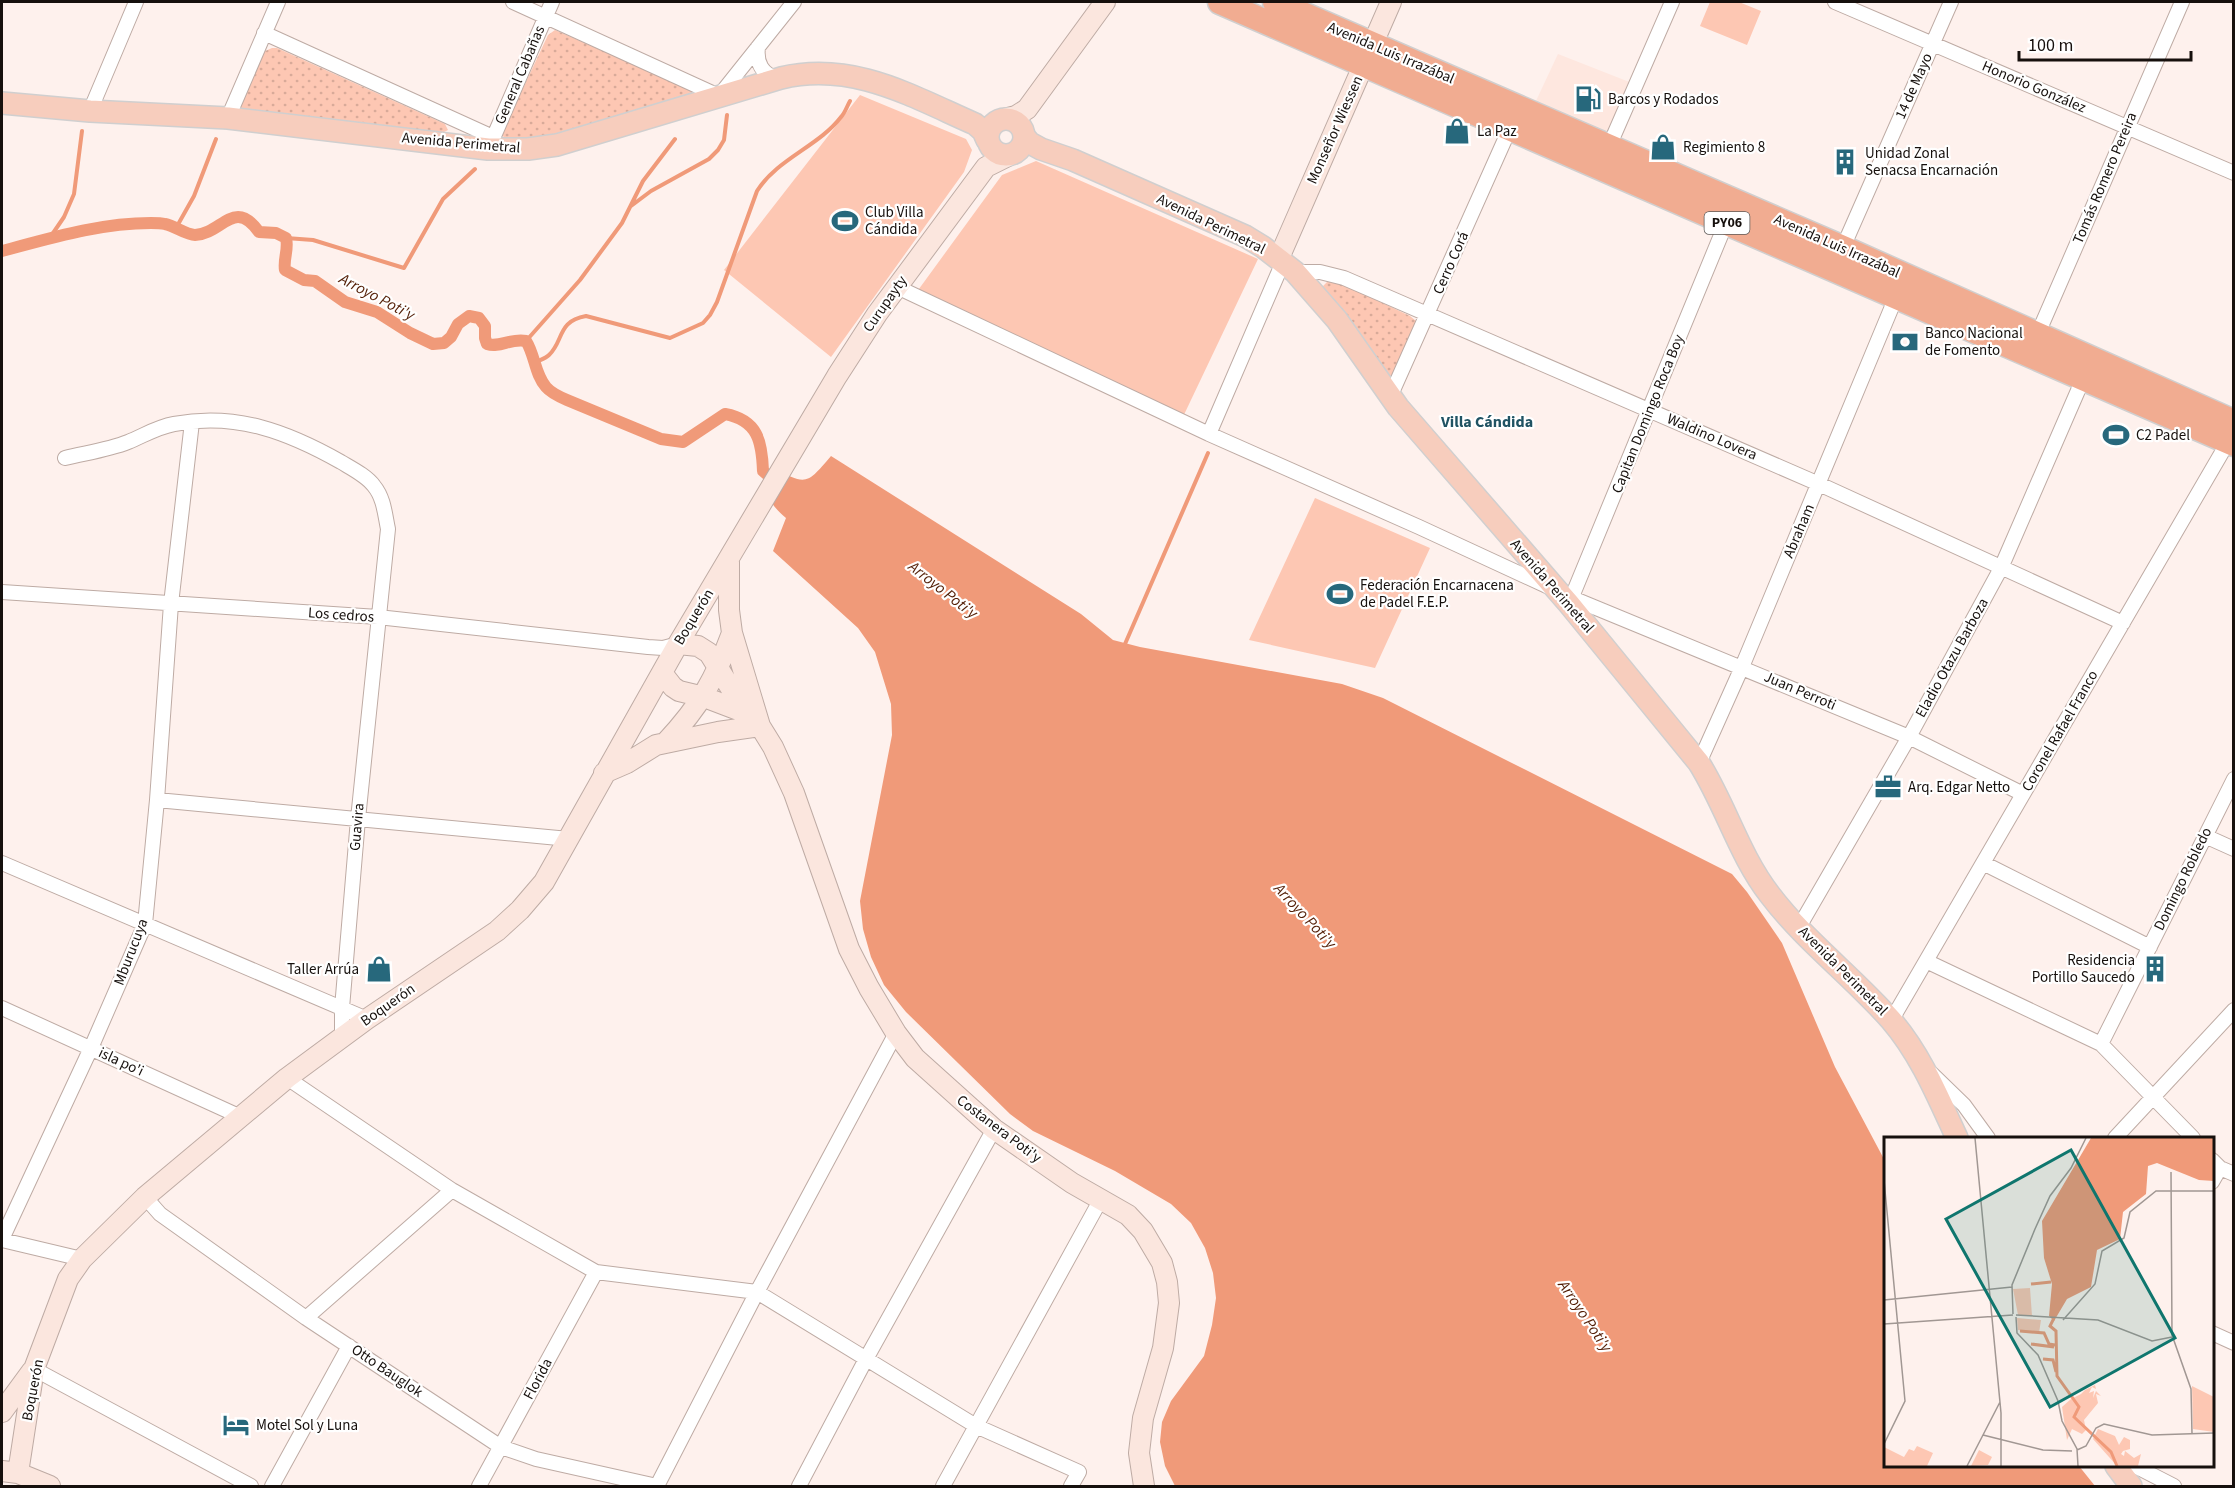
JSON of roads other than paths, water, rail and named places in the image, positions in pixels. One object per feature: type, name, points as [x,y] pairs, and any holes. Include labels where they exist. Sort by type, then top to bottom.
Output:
[{"type":"highway","name":"PY06","points":[[1220,2],[1368,55],[1510,128],[1604,157],[1726,223],[1838,259],[1896,297],[2033,345],[2083,379],[2232,436]]},
{"type":"highway","name":"Avenida Luis Irrazábal","points":[[1275,2],[1368,55],[1838,259],[2232,436]]},
{"type":"main road","name":"Avenida Perimetral","points":[[4,105],[228,118],[491,143],[528,149],[557,146],[778,79],[822,73],[858,77],[880,83],[1008,142],[1073,160],[1245,237],[1286,264],[1337,320],[1390,397],[1566,598],[1699,764],[1753,871],[1771,897],[1891,1020],[1924,1066],[1957,1137]]},
{"type":"main road","name":"Avenida Perimetral","points":[[1001,120],[1016,122],[1008,142]]},
{"type":"main road","points":[[1001,120],[1008,142]]},
{"type":"main road","points":[[2117,1467],[2131,1486]]},
{"type":"street","points":[[90,111],[136,2]]},
{"type":"street","points":[[228,118],[278,2]]},
{"type":"street","points":[[513,2],[719,96],[794,2]]},
{"type":"street","name":"General Cabañas","points":[[491,143],[552,2]]},
{"type":"street","name":"Curupayty","points":[[755,513],[860,339],[986,167],[1008,142],[1027,109],[1105,2]]},
{"type":"street","name":"Monseñor Wiessen","points":[[1286,264],[1391,2]]},
{"type":"street","points":[[1604,157],[1672,2]]},
{"type":"street","name":"Honorio González","points":[[1835,2],[2234,173]]},
{"type":"street","name":"14 de Mayo","points":[[1838,259],[1951,2]]},
{"type":"street","name":"Tomás Romero Pereira","points":[[2033,345],[2182,2]]},
{"type":"street","points":[[264,33],[491,143]]},
{"type":"street","points":[[758,47],[757,55],[760,65],[767,74],[778,79]]},
{"type":"street","points":[[1001,120],[1016,116],[1027,109]]},
{"type":"street","name":"Cerro Corá","points":[[1390,397],[1510,128]]},
{"type":"street","name":"Capitan Domingo Roca Boy","points":[[1566,598],[1650,411],[1726,223]]},
{"type":"street","points":[[1209,434],[1286,264]]},
{"type":"street","name":"Waldino Lovera","points":[[1286,264],[1344,278],[1819,484],[2122,623]]},
{"type":"street","name":"Juan Perroti","points":[[897,287],[1209,434],[1419,527],[1566,598],[1742,667],[1909,737],[2023,794]]},
{"type":"street","name":"Abraham","points":[[1699,764],[1742,667],[1896,297]]},
{"type":"street","name":"Eladio Otazu Barboza","points":[[1799,927],[1909,737],[2001,568],[2083,379]]},
{"type":"street","name":"Guavira","points":[[65,458],[127,443],[148,431],[175,423],[228,420],[268,428],[307,442],[374,485],[382,500],[388,529],[358,819],[342,1008],[342,1038]]},
{"type":"street","name":"Mburucuya","points":[[2,1240],[91,1048],[145,924],[157,800],[171,604],[192,422]]},
{"type":"street","name":"Coronel Rafael Franco","points":[[1891,1020],[2232,436]]},
{"type":"street","name":"Boquerón","points":[[10,1472],[34,1369],[68,1279],[82,1259],[145,1197],[287,1078],[367,1019],[497,931],[520,910],[544,882],[604,773],[755,513]]},
{"type":"street","points":[[729,561],[729,610],[732,633],[753,719]]},
{"type":"street","name":"Los cedros","points":[[2,592],[378,617],[648,647],[663,648],[678,644]]},
{"type":"street","points":[[666,742],[687,720],[704,697],[720,667],[732,633]]},
{"type":"street","name":"Costanera Poti'y","points":[[678,644],[698,646],[709,652],[773,747],[794,793],[849,949],[896,1034],[915,1058],[994,1130],[1062,1177],[1128,1215],[1143,1231],[1162,1263],[1169,1303],[1167,1324],[1143,1418],[1139,1453],[1144,1486]]},
{"type":"street","points":[[662,673],[679,691],[704,697],[753,719]]},
{"type":"street","points":[[604,773],[627,763],[656,745],[718,732],[753,719]]},
{"type":"street","name":"Domingo Robledo","points":[[2101,1044],[2234,779]]},
{"type":"street","points":[[157,800],[569,839]]},
{"type":"street","points":[[2205,836],[2234,849]]},
{"type":"street","points":[[2,863],[367,1019]]},
{"type":"street","points":[[1983,863],[2150,947]]},
{"type":"street","points":[[1926,961],[2101,1044],[2192,1137]]},
{"type":"street","name":"isla po'i","points":[[2,1008],[241,1117]]},
{"type":"street","points":[[2116,1137],[2234,1010]]},
{"type":"street","points":[[657,1486],[757,1292],[896,1034]]},
{"type":"street","points":[[1924,1066],[1964,1105],[1987,1137]]},
{"type":"street","points":[[287,1078],[452,1190],[596,1272],[757,1292],[976,1426],[1078,1472],[1071,1486]]},
{"type":"street","points":[[799,1486],[866,1359],[994,1130]]},
{"type":"street","points":[[2216,1164],[2234,1174]]},
{"type":"street","points":[[306,1318],[452,1190]]},
{"type":"street","name":"Otto Bauglok","points":[[145,1197],[160,1214],[306,1318],[501,1448],[536,1459],[657,1486]]},
{"type":"street","points":[[943,1486],[1101,1199]]},
{"type":"street","points":[[2,1240],[82,1259]]},
{"type":"street","name":"Florida","points":[[479,1486],[596,1272]]},
{"type":"street","points":[[2214,1334],[2234,1343]]},
{"type":"street","points":[[272,1486],[349,1346]]},
{"type":"street","points":[[2,1412],[34,1369],[251,1486]]},
{"type":"street","points":[[2137,1467],[2174,1486]]},
{"type":"street","points":[[10,1472],[34,1486]]},
{"type":"street","points":[[10,1472],[50,1486]]},
{"type":"water","points":[[831,456],[1081,614],[1113,640],[1342,684],[1383,698],[1732,874],[1782,943],[1835,1067],[1884,1159],[1884,1467],[2080,1467],[2095,1486],[1175,1486],[1165,1466],[1160,1442],[1162,1422],[1171,1401],[1204,1356],[1216,1298],[1213,1273],[1205,1248],[1191,1223],[1171,1204],[1115,1171],[1033,1131],[1010,1114],[906,1012],[884,985],[871,957],[863,929],[860,901],[892,735],[891,704],[875,652],[858,628],[773,551],[786,518],[769,497],[763,471],[774,468],[793,478],[800,479],[811,477]]},
{"type":"waterway","points":[[536,362],[554,350],[570,322],[586,316],[670,338],[703,323],[717,302],[757,191],[775,170],[832,127],[850,101]]},
{"type":"waterway","points":[[631,206],[651,191],[709,159],[724,140],[727,115]]},
{"type":"waterway","points":[[49,239],[64,217],[74,194],[82,131]]},
{"type":"waterway","points":[[176,228],[194,196],[216,139]]},
{"type":"waterway","points":[[526,341],[580,280],[622,223],[643,181],[675,139]]},
{"type":"waterway","points":[[286,238],[313,240],[404,268],[443,199],[475,169]]},
{"type":"waterway","name":"Arroyo Poti'y","points":[[2,251],[76,232],[132,224],[163,224],[195,235],[213,229],[235,217],[242,218],[250,222],[259,232],[276,233],[286,238],[285,270],[304,280],[315,281],[345,302],[377,312],[410,333],[433,344],[444,343],[451,337],[458,324],[469,316],[479,318],[485,326],[487,344],[526,341],[542,382],[553,393],[661,439],[683,442],[725,414],[745,421],[756,434],[759,442],[763,471],[775,481]]},
{"type":"waterway","points":[[1125,644],[1208,453]]},
{"type":"place","name":"Barcos y Rodados","points":[[1588,99]]},
{"type":"place","name":"La Paz","points":[[1457,131]]},
{"type":"place","name":"Regimiento 8","points":[[1663,147]]},
{"type":"place","name":"Unidad Zonal Senacsa Encarnación","points":[[1845,162]]},
{"type":"place","name":"Club Villa Cándida","points":[[845,221]]},
{"type":"place","name":"Banco Nacional de Fomento","points":[[1905,342]]},
{"type":"place","name":"C2 Padel","points":[[2116,435]]},
{"type":"place","name":"Federación Encarnacena de Padel F.E.P.","points":[[1340,594]]},
{"type":"place","name":"Arq. Edgar Netto","points":[[1888,787]]},
{"type":"place","name":"Taller Arrúa","points":[[379,969]]},
{"type":"place","name":"Residencia Portillo Saucedo","points":[[2155,969]]},
{"type":"place","name":"Motel Sol y Luna","points":[[236,1425]]},
{"type":"district","name":"Villa Cándida","points":[[1487,422]]}]
